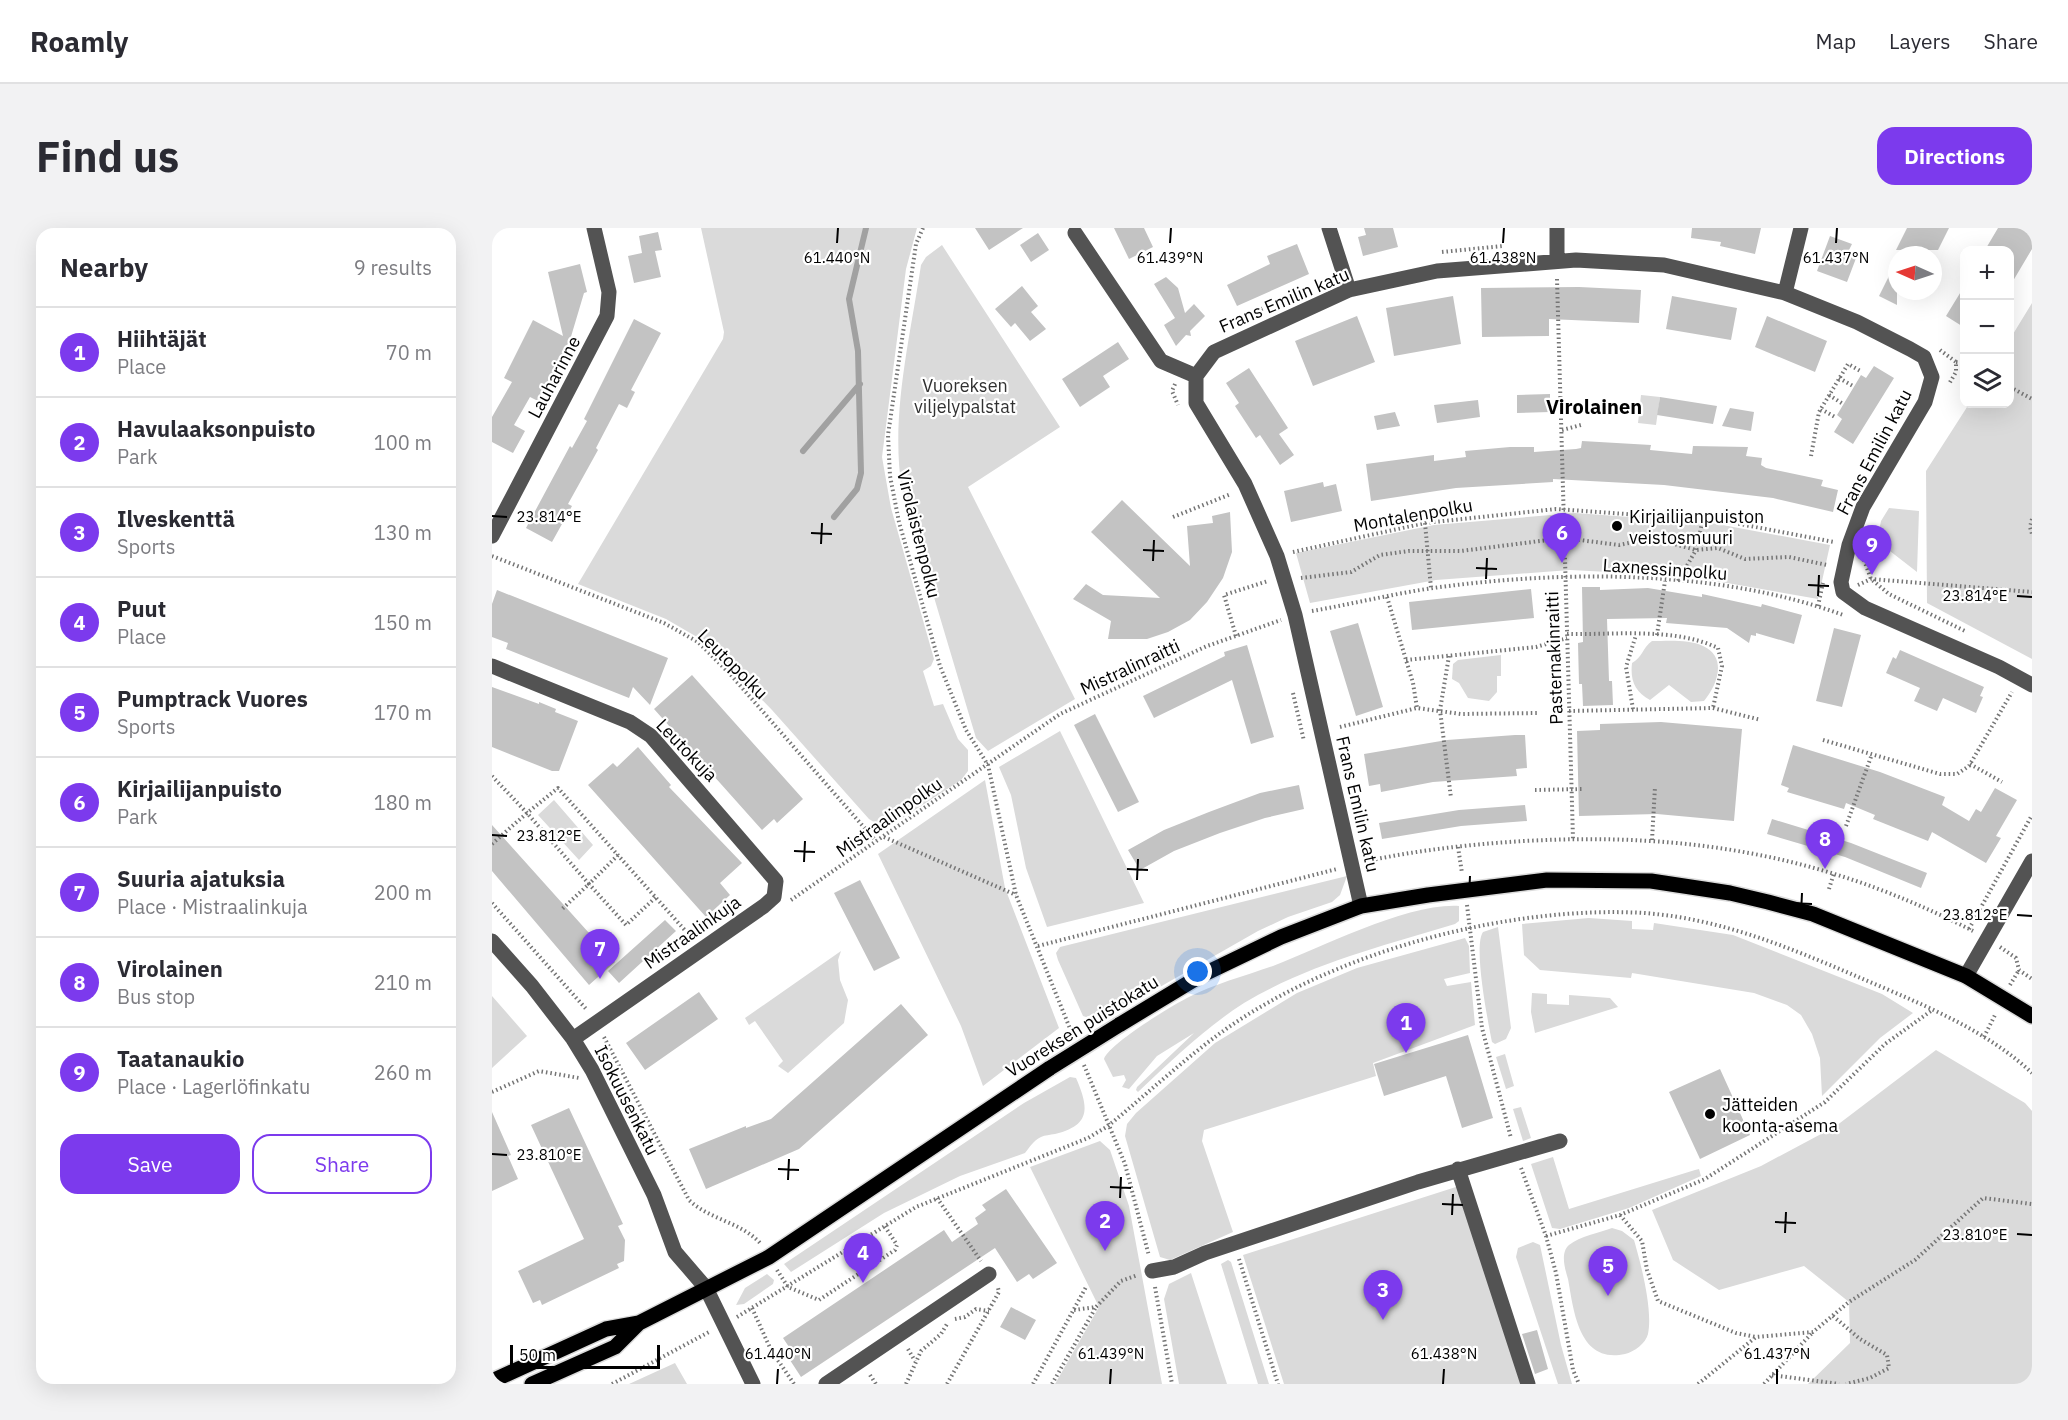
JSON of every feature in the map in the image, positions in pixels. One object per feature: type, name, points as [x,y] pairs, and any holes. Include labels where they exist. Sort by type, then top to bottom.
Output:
[{"type":"main road","name":"Vuoreksen puistokatu","points":[[492,1381],[606,1329],[639,1323],[769,1257],[1050,1068],[1200,976],[1281,937],[1361,906],[1548,880],[1651,881],[1730,893],[1813,914],[1966,976],[2032,1016]]},
{"type":"main road","name":"Vuoreksen puistokatu","points":[[532,1384],[615,1347],[639,1323]]},
{"type":"street","name":"Lauharinne","points":[[492,536],[607,316],[609,292],[594,228]]},
{"type":"street","points":[[1329,228],[1349,290]]},
{"type":"street","points":[[1557,228],[1557,261]]},
{"type":"street","points":[[1785,293],[1801,228]]},
{"type":"street","points":[[1075,233],[1161,361],[1196,376]]},
{"type":"street","name":"Frans Emilin katu","points":[[1361,906],[1295,615],[1276,556],[1245,484],[1196,403],[1196,376],[1214,352],[1349,290],[1437,271],[1557,261],[1664,265],[1785,293],[1857,322],[1924,357],[1932,377],[1925,402],[1863,507],[1855,547],[1844,568],[1841,582],[1843,592],[1848,598],[2032,685]]},
{"type":"street","name":"Leutokuja","points":[[492,666],[630,722],[651,736],[771,873],[776,881],[775,893]]},
{"type":"street","points":[[1966,976],[2032,861]]},
{"type":"street","name":"Mistraalinkuja","points":[[573,1040],[702,949],[775,893]]},
{"type":"street","name":"Isokuusenkatu","points":[[492,941],[532,986],[573,1040],[592,1070],[654,1195],[675,1252],[706,1288],[753,1384]]},
{"type":"street","points":[[1152,1271],[1174,1267],[1234,1244],[1458,1169],[1560,1141]]},
{"type":"street","points":[[1458,1169],[1528,1384]]},
{"type":"street","points":[[826,1384],[989,1274]]},
{"type":"path","name":"Virolaistenpolku","points":[[923,228],[916,244],[903,328],[888,435],[888,466],[900,522],[940,666],[966,730],[988,765],[1016,895],[1075,1041]]},
{"type":"path","points":[[1431,255],[1453,249],[1511,246]]},
{"type":"path","name":"Pasternakinraitti","points":[[1557,261],[1573,839]]},
{"type":"path","points":[[1247,316],[1289,297]]},
{"type":"path","points":[[1934,346],[1960,362]]},
{"type":"path","points":[[1944,391],[1956,372],[1956,362]]},
{"type":"path","points":[[1811,456],[1821,409],[1839,378],[1848,364],[1862,372]]},
{"type":"path","points":[[1839,378],[1853,386]]},
{"type":"path","points":[[2014,389],[2032,399]]},
{"type":"path","points":[[1829,395],[1843,404]]},
{"type":"path","points":[[1821,409],[1835,417]]},
{"type":"path","points":[[1562,430],[1581,425]]},
{"type":"path","points":[[1173,517],[1235,492]]},
{"type":"path","name":"Montalenpolku","points":[[1276,556],[1425,523],[1556,509],[1703,519],[1855,547]]},
{"type":"path","points":[[1678,581],[1696,550],[1703,519]]},
{"type":"path","points":[[2032,519],[2030,527],[2032,534]]},
{"type":"path","points":[[1425,523],[1431,588]]},
{"type":"path","points":[[1297,578],[1351,572],[1380,555],[1461,551],[1564,538],[1619,545],[1652,538],[1696,550],[1718,548],[1745,559],[1789,556],[1828,565]]},
{"type":"path","points":[[1855,547],[1872,579],[1889,594],[1975,636]]},
{"type":"path","name":"Leutopolku","points":[[492,556],[664,623],[698,642],[730,674],[876,841]]},
{"type":"path","name":"Laxnessinpolku","points":[[1295,615],[1431,588],[1565,577],[1707,582],[1818,606]]},
{"type":"path","points":[[1657,636],[1665,580]]},
{"type":"path","points":[[1236,636],[1224,595],[1269,581]]},
{"type":"path","points":[[1923,584],[2032,592]]},
{"type":"path","points":[[1387,597],[1406,660],[1417,708]]},
{"type":"path","name":"Mistralinraitti","points":[[988,765],[1060,714],[1207,646],[1295,615]]},
{"type":"path","points":[[1633,709],[1626,667],[1636,635]]},
{"type":"path","points":[[1406,660],[1536,647],[1567,636],[1636,635],[1703,641],[1718,648],[1722,666],[1713,708]]},
{"type":"path","points":[[1536,647],[1536,655]]},
{"type":"path","points":[[1449,656],[1440,710],[1452,798]]},
{"type":"path","points":[[1823,740],[1940,774],[1957,774],[1970,764],[2013,692]]},
{"type":"path","points":[[1340,727],[1417,708],[1461,714],[1538,713]]},
{"type":"path","points":[[1569,711],[1713,708],[1761,720]]},
{"type":"path","points":[[1846,826],[1872,754]]},
{"type":"path","points":[[1970,764],[2002,782]]},
{"type":"path","name":"Mistraalinpolku","points":[[775,893],[790,901],[988,765]]},
{"type":"path","points":[[492,776],[626,926],[656,897]]},
{"type":"path","points":[[492,844],[558,788],[702,949]]},
{"type":"path","points":[[1652,840],[1655,788]]},
{"type":"path","points":[[1535,790],[1583,789]]},
{"type":"path","points":[[2032,815],[1970,929],[2016,958],[2019,970],[2032,980]]},
{"type":"path","points":[[883,836],[1016,895]]},
{"type":"path","points":[[561,910],[618,855]]},
{"type":"path","points":[[1829,889],[1834,873]]},
{"type":"path","points":[[492,903],[596,1022],[689,1200],[705,1213],[752,1234],[788,1287],[819,1300],[895,1250],[897,1245],[884,1225]]},
{"type":"path","points":[[612,1384],[723,1325],[788,1287],[884,1225],[937,1197],[1059,1151],[1108,1126],[1226,1029],[1273,999],[1356,962],[1471,928],[1510,920],[1595,913],[1645,913],[1722,926],[1780,944],[1932,1011],[1984,1037],[2013,1055],[2032,1073]]},
{"type":"path","points":[[1471,928],[1482,1028],[1515,1154],[1546,1236],[1556,1273],[1572,1361],[1579,1384]]},
{"type":"path","points":[[1546,1236],[1620,1215],[1705,1179],[1763,1144],[1825,1102],[1885,1044],[1932,1011]]},
{"type":"path","points":[[1083,1062],[1108,1126]]},
{"type":"path","points":[[492,1092],[539,1071]]},
{"type":"path","points":[[937,1197],[999,1290],[947,1384]]},
{"type":"path","points":[[1764,1384],[1813,1332],[1871,1287],[1915,1260],[1983,1198],[2032,1204]]},
{"type":"path","points":[[1620,1215],[1642,1241],[1647,1270],[1658,1301],[1736,1333],[1756,1337],[1813,1332]]},
{"type":"path","points":[[1234,1244],[1278,1384]]},
{"type":"path","points":[[1052,1384],[1096,1307],[1121,1281],[1152,1271]]},
{"type":"path","points":[[1033,1384],[1086,1287]]},
{"type":"path","points":[[1073,1310],[1096,1307]]},
{"type":"path","points":[[752,1308],[771,1350],[794,1384]]},
{"type":"path","points":[[906,1384],[921,1351],[941,1334],[949,1321],[965,1317],[975,1310],[989,1311]]},
{"type":"path","points":[[1833,1316],[1860,1339],[1887,1355],[1889,1368],[1870,1378],[1846,1384]]},
{"type":"path","points":[[1698,1384],[1756,1337]]},
{"type":"path","points":[[1772,1375],[1839,1384]]},
{"type":"green space","points":[[701,228],[917,228],[906,269],[882,457],[891,508],[934,659],[931,666],[923,671],[934,706],[943,704],[958,739],[968,750],[968,771],[961,780],[890,826],[877,824],[869,819],[772,710],[704,641],[666,619],[578,584],[723,339],[724,332]]},
{"type":"green space","name":"Vuoreksen viljelypalstat","points":[[942,245],[1060,427],[968,487],[1075,699],[988,751],[976,738],[902,490],[899,462],[898,434],[903,378],[921,265],[926,257]]},
{"type":"green space","points":[[2032,303],[2032,659],[1927,603],[1926,471],[1966,408],[2014,408],[2014,332]]},
{"type":"green space","points":[[1641,395],[1660,397],[1656,425],[1638,423]]},
{"type":"green space","points":[[1889,508],[1919,511],[1917,572],[1877,541],[1881,521]]},
{"type":"green space","points":[[1575,513],[1712,523],[1830,545],[1818,599],[1687,576],[1570,570],[1436,580],[1310,603],[1296,553],[1434,525]]},
{"type":"green space","points":[[1652,641],[1691,642],[1711,651],[1716,657],[1718,672],[1713,688],[1704,701],[1691,702],[1669,685],[1650,700],[1637,690],[1633,681],[1632,663]]},
{"type":"green space","points":[[1501,655],[1501,676],[1497,676],[1497,692],[1489,701],[1468,698],[1459,683],[1452,679],[1453,664],[1458,660]]},
{"type":"green space","points":[[1060,731],[1144,903],[1047,927],[1026,868],[1011,795],[999,767]]},
{"type":"green space","points":[[985,780],[1005,888],[1059,1028],[983,1086],[961,1026],[878,854]]},
{"type":"green space","points":[[554,800],[593,845],[579,860],[538,815]]},
{"type":"green space","points":[[1347,876],[1340,895],[1332,902],[1288,917],[1258,931],[1109,1016],[1102,1011],[1083,1016],[1056,953],[1060,947]]},
{"type":"green space","points":[[1459,906],[1459,921],[1455,924],[1320,967],[1294,977],[1244,1003],[1202,1034],[1138,1092],[1137,1087],[1194,1033],[1157,1056],[1129,1089],[1122,1087],[1126,1080],[1124,1075],[1113,1077],[1104,1059],[1108,1052],[1141,1026],[1197,993],[1273,966],[1390,919],[1415,911]]},
{"type":"green space","points":[[1589,918],[1632,921],[1632,929],[1653,930],[1654,923],[1733,935],[1882,994],[1913,1013],[1880,1038],[1822,1096],[1820,1058],[1812,1034],[1801,1015],[1787,1005],[1754,993],[1632,973],[1631,978],[1540,970],[1524,955],[1522,924]]},
{"type":"green space","points":[[1498,927],[1511,1028],[1506,1039],[1495,1044],[1492,1042],[1480,968],[1480,940],[1483,932]]},
{"type":"green space","points":[[1465,938],[1469,946],[1470,973],[1444,979],[1447,986],[1471,982],[1475,1025],[1373,1063],[1376,1076],[1204,1130],[1202,1141],[1233,1232],[1170,1260],[1160,1257],[1125,1136],[1127,1124],[1136,1113],[1215,1043],[1297,993],[1357,968]]},
{"type":"green space","points":[[841,951],[838,960],[840,980],[848,1000],[844,1023],[788,1073],[778,1066],[783,1061],[755,1021],[749,1025],[745,1018]]},
{"type":"green space","points":[[1532,993],[1547,994],[1547,1004],[1569,1005],[1569,995],[1610,998],[1618,1007],[1535,1033],[1531,1012]]},
{"type":"green space","points":[[492,996],[527,1036],[492,1068]]},
{"type":"green space","points":[[1936,1050],[2025,1103],[2032,1111],[2032,1384],[1808,1384],[1850,1343],[1849,1302],[1804,1266],[1719,1290],[1673,1260],[1652,1210],[1761,1166],[1836,1126]]},
{"type":"green space","points":[[1505,1054],[1514,1086],[1506,1089],[1496,1057]]},
{"type":"green space","points":[[1070,1077],[1076,1078],[1085,1107],[1081,1120],[1075,1126],[1041,1137],[1025,1153],[960,1176],[884,1213],[791,1272],[784,1264],[1024,1103]]},
{"type":"green space","points":[[1521,1107],[1531,1138],[1523,1141],[1513,1109]]},
{"type":"green space","points":[[1100,1141],[1110,1150],[1129,1206],[1162,1384],[1055,1384],[1099,1307],[1030,1167]]},
{"type":"green space","points":[[1553,1157],[1569,1209],[1699,1169],[1701,1176],[1629,1208],[1560,1229],[1552,1228],[1531,1164]]},
{"type":"green space","points":[[1459,1186],[1522,1384],[1284,1384],[1243,1255]]},
{"type":"green space","points":[[1612,1228],[1622,1231],[1634,1240],[1646,1287],[1649,1324],[1647,1337],[1639,1347],[1625,1354],[1610,1355],[1598,1351],[1588,1343],[1582,1333],[1573,1306],[1564,1257],[1566,1248],[1573,1242]]},
{"type":"green space","points":[[1533,1242],[1540,1245],[1561,1345],[1572,1384],[1558,1384],[1516,1257],[1518,1248]]},
{"type":"green space","points":[[1228,1260],[1231,1262],[1269,1384],[1258,1384],[1221,1264]]},
{"type":"green space","points":[[1191,1273],[1227,1384],[1179,1384],[1164,1299],[1169,1284]]},
{"type":"green space","points":[[767,1274],[774,1280],[773,1284],[744,1304],[736,1305],[745,1288]]},
{"type":"green space","points":[[675,1363],[687,1384],[629,1384]]},
{"type":"building","points":[[975,228],[1023,228],[989,250]]},
{"type":"building","points":[[1114,228],[1144,228],[1153,247],[1129,259]]},
{"type":"building","points":[[1364,228],[1393,228],[1398,247],[1363,256],[1358,237],[1366,235]]},
{"type":"building","points":[[1692,228],[1761,228],[1755,254],[1720,246],[1721,242],[1691,238]]},
{"type":"building","points":[[1907,228],[1949,228],[1940,246],[1898,246]]},
{"type":"building","points":[[1998,228],[2032,228],[2032,249],[2014,279],[2014,246],[1987,246]]},
{"type":"building","points":[[658,232],[662,250],[655,251],[661,277],[634,283],[628,256],[642,253],[639,236]]},
{"type":"building","points":[[1038,233],[1049,250],[1031,262],[1020,245]]},
{"type":"building","points":[[1830,236],[1852,244],[1849,250],[1858,253],[1847,282],[1817,271]]},
{"type":"building","points":[[1297,244],[1309,274],[1237,306],[1227,285],[1270,264],[1267,256]]},
{"type":"building","points":[[580,264],[587,292],[584,293],[570,340],[538,401],[530,397],[514,425],[525,431],[513,453],[492,442],[492,417],[512,382],[504,378],[533,320],[563,336],[548,272]]},
{"type":"building","points":[[1166,277],[1178,288],[1185,313],[1194,304],[1205,316],[1190,331],[1191,336],[1186,335],[1176,346],[1164,325],[1175,318],[1154,284]]},
{"type":"building","points":[[1888,278],[1888,300],[1897,300],[1897,305],[1879,296]]},
{"type":"building","points":[[1022,286],[1038,306],[1031,312],[1046,329],[1030,341],[1015,323],[1011,327],[995,309]]},
{"type":"building","points":[[1579,287],[1641,290],[1639,323],[1549,319],[1549,336],[1482,337],[1481,288]]},
{"type":"building","points":[[1960,293],[1960,325],[1946,316]]},
{"type":"building","points":[[1453,296],[1461,344],[1394,356],[1386,308]]},
{"type":"building","points":[[1672,296],[1737,308],[1731,340],[1666,329]]},
{"type":"building","points":[[1357,316],[1375,362],[1313,386],[1295,341]]},
{"type":"building","points":[[1767,316],[1827,341],[1815,372],[1755,347]]},
{"type":"building","points":[[634,319],[661,333],[631,390],[635,392],[627,408],[619,404],[596,448],[598,450],[568,504],[572,506],[552,542],[526,528],[570,446],[572,448],[587,421],[584,419]]},
{"type":"building","points":[[1118,342],[1129,359],[1103,376],[1110,387],[1080,407],[1062,379]]},
{"type":"building","points":[[1874,366],[1894,378],[1853,444],[1834,432],[1842,419],[1837,415],[1861,375],[1866,378]]},
{"type":"building","points":[[1249,368],[1288,428],[1279,434],[1294,455],[1280,465],[1260,435],[1256,438],[1235,406],[1239,403],[1226,383]]},
{"type":"building","points":[[1550,394],[1550,412],[1517,413],[1517,395]]},
{"type":"building","points":[[1660,397],[1717,406],[1713,424],[1657,415]]},
{"type":"building","points":[[1478,400],[1480,417],[1437,423],[1434,405]]},
{"type":"building","points":[[1730,408],[1754,412],[1751,431],[1722,426]]},
{"type":"building","points":[[1395,412],[1400,426],[1377,430],[1374,416]]},
{"type":"building","points":[[1582,441],[1651,445],[1650,450],[1692,454],[1693,446],[1748,447],[1746,456],[1762,458],[1761,465],[1766,468],[1823,480],[1821,486],[1838,490],[1833,512],[1773,498],[1664,485],[1553,479],[1553,482],[1456,488],[1371,501],[1366,464],[1434,455],[1434,461],[1466,457],[1465,451],[1510,447],[1534,447],[1534,452],[1576,449],[1581,448]]},
{"type":"building","points":[[1323,482],[1324,487],[1336,484],[1342,511],[1291,522],[1284,491]]},
{"type":"building","points":[[1122,500],[1190,566],[1187,526],[1213,523],[1212,516],[1230,512],[1232,552],[1223,578],[1207,602],[1190,620],[1168,632],[1147,639],[1108,639],[1111,621],[1073,599],[1086,584],[1103,595],[1160,598],[1091,532]]},
{"type":"building","points":[[1582,587],[1600,587],[1600,590],[1648,588],[1702,597],[1702,594],[1761,607],[1762,604],[1802,615],[1794,644],[1756,633],[1756,636],[1751,635],[1749,643],[1727,628],[1666,623],[1667,618],[1607,619],[1609,681],[1612,681],[1613,705],[1583,706],[1582,684],[1579,684],[1578,643],[1583,642]]},
{"type":"building","points":[[1531,589],[1534,618],[1412,630],[1409,602]]},
{"type":"building","points":[[497,590],[668,658],[650,705],[633,687],[629,698],[506,649],[508,643],[492,637],[492,604]]},
{"type":"building","points":[[1358,623],[1383,707],[1356,716],[1330,631]]},
{"type":"building","points":[[1834,628],[1861,635],[1842,707],[1816,701]]},
{"type":"building","points":[[1247,645],[1274,737],[1251,744],[1232,680],[1154,718],[1143,696],[1225,656],[1224,652]]},
{"type":"building","points":[[1900,650],[1984,687],[1980,696],[1983,697],[1976,713],[1943,698],[1937,711],[1914,701],[1920,688],[1886,673],[1893,657],[1896,659]]},
{"type":"building","points":[[692,675],[803,799],[777,823],[774,819],[762,830],[654,709]]},
{"type":"building","points":[[492,687],[539,704],[539,702],[556,709],[555,712],[578,721],[559,771],[552,771],[492,747]]},
{"type":"building","points":[[1095,714],[1139,802],[1118,812],[1074,725]]},
{"type":"building","points":[[1661,722],[1742,729],[1734,821],[1657,814],[1579,816],[1577,731],[1600,730],[1600,724]]},
{"type":"building","points":[[1525,735],[1527,768],[1516,769],[1517,776],[1433,782],[1381,792],[1380,784],[1369,786],[1364,754],[1447,740]]},
{"type":"building","points":[[1793,745],[1880,772],[1945,797],[1942,805],[1969,821],[1976,809],[1981,812],[1995,788],[2017,800],[1996,836],[2001,838],[1986,863],[1932,832],[1928,841],[1873,819],[1875,815],[1846,803],[1844,809],[1787,792],[1789,788],[1781,785]]},
{"type":"building","points":[[638,747],[671,785],[669,787],[742,863],[720,883],[730,895],[706,917],[588,785],[613,763],[617,767]]},
{"type":"building","points":[[1299,785],[1304,809],[1265,818],[1220,833],[1174,851],[1140,870],[1128,850],[1164,830],[1209,812],[1260,793]]},
{"type":"building","points":[[1525,805],[1527,821],[1461,826],[1382,839],[1379,823],[1459,810]]},
{"type":"building","points":[[1772,819],[1851,843],[1927,873],[1921,888],[1845,857],[1767,834]]},
{"type":"building","points":[[492,825],[615,962],[589,985],[492,871]]},
{"type":"building","points":[[860,880],[900,958],[874,971],[834,893]]},
{"type":"building","points":[[665,920],[676,931],[619,983],[608,971]]},
{"type":"building","points":[[699,992],[718,1019],[645,1070],[626,1043]]},
{"type":"building","points":[[901,1004],[928,1035],[799,1149],[706,1189],[689,1149],[746,1126],[746,1128],[771,1119]]},
{"type":"building","points":[[1468,1035],[1493,1118],[1462,1128],[1446,1076],[1384,1096],[1374,1064]]},
{"type":"building","name":"Jätteiden koonta-asema","points":[[1720,1069],[1750,1135],[1700,1159],[1669,1092]]},
{"type":"building","points":[[569,1108],[623,1224],[618,1226],[625,1240],[624,1261],[617,1264],[619,1268],[542,1305],[540,1300],[533,1303],[518,1271],[584,1239],[531,1125]]},
{"type":"building","points":[[492,1112],[511,1155],[508,1156],[518,1179],[492,1191]]},
{"type":"building","points":[[1006,1189],[1057,1263],[1033,1279],[1029,1274],[1017,1282],[995,1248],[801,1377],[786,1354],[791,1350],[783,1338],[944,1230],[952,1242],[978,1224],[975,1218],[986,1210],[982,1205]]},
{"type":"building","points":[[1011,1307],[1036,1320],[1025,1340],[1000,1327]]},
{"type":"building","points":[[1537,1330],[1548,1369],[1535,1374],[1522,1334]]},
{"type":"waterway","points":[[834,517],[857,489],[861,473],[858,351],[849,299],[866,228]]},
{"type":"waterway","points":[[803,451],[860,384]]},
{"type":"place","name":"Kirjailijanpuiston veistosmuuri","points":[[1617,526]]},
{"type":"place","name":"Kirjailijanpuisto","points":[[1562,563]]},
{"type":"place","name":"Taatanaukio","points":[[1872,575]]},
{"type":"place","name":"Virolainen","points":[[1825,869]]},
{"type":"place","name":"Suuria ajatuksia","points":[[600,979]]},
{"type":"place","name":"Hiihtäjät","points":[[1406,1053]]},
{"type":"place","name":"Jätteiden koonta-asema","points":[[1710,1114]]},
{"type":"place","name":"Havulaaksonpuisto","points":[[1105,1251]]},
{"type":"place","name":"Puut","points":[[863,1283]]},
{"type":"place","name":"Pumptrack Vuores","points":[[1608,1296]]},
{"type":"place","name":"Ilveskenttä","points":[[1383,1320]]},
{"type":"district","name":"Virolainen","points":[[1594,406]]}]
